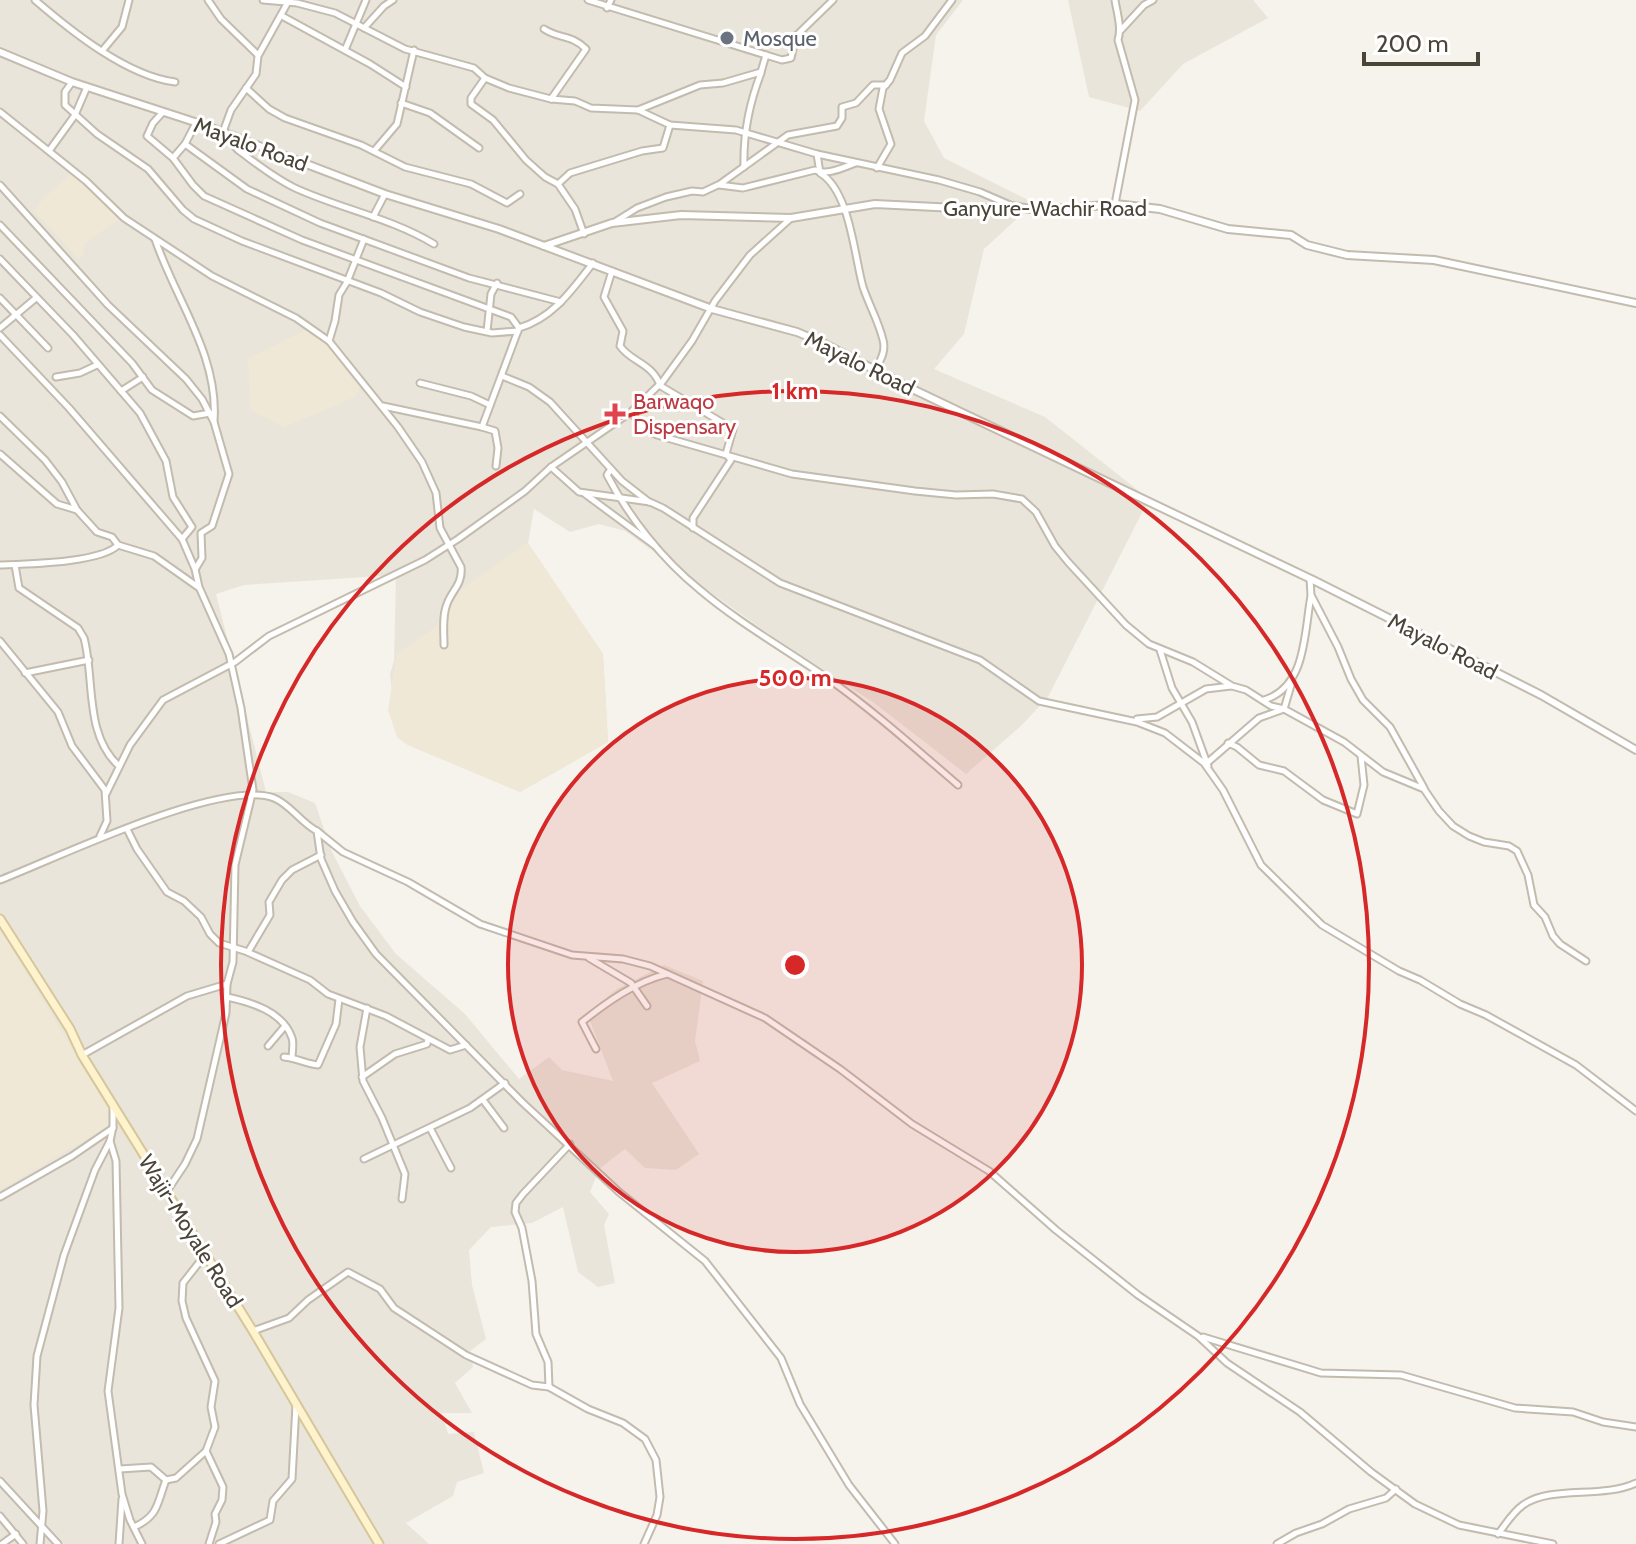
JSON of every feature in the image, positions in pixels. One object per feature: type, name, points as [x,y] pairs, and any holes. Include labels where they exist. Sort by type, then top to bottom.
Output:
[{"type":"main road","name":"Wajir-Moyale Road","points":[[0,919],[70,1029],[82,1055],[253,1331],[379,1544]]},
{"type":"street","points":[[35,0],[102,51],[159,80],[175,82]]},
{"type":"street","points":[[102,51],[122,27],[129,0]]},
{"type":"street","points":[[208,0],[221,19],[258,56]]},
{"type":"street","points":[[263,0],[288,2],[335,13],[405,49],[474,68],[485,78],[509,88],[551,99],[575,101],[591,108],[638,110],[670,125],[745,132],[817,154],[939,180],[980,192],[1012,206]]},
{"type":"street","points":[[345,50],[366,0]]},
{"type":"street","points":[[364,28],[393,0]]},
{"type":"street","points":[[588,0],[782,60],[791,58],[796,36],[833,0]]},
{"type":"street","points":[[607,8],[611,0]]},
{"type":"street","points":[[877,168],[891,144],[879,109],[883,88],[902,53],[925,36],[952,0]]},
{"type":"street","points":[[1115,0],[1116,19],[1121,30]]},
{"type":"street","points":[[1115,204],[1135,100],[1118,40],[1121,30],[1144,5],[1153,0]]},
{"type":"street","points":[[223,132],[231,110],[256,74],[258,56],[288,2]]},
{"type":"street","points":[[282,16],[406,87]]},
{"type":"street","points":[[544,29],[570,37],[586,49],[551,99]]},
{"type":"street","points":[[374,151],[397,124],[414,50]]},
{"type":"street","name":"Mayalo Road","points":[[0,52],[72,82],[223,132],[385,194],[499,229],[712,309],[797,332],[1310,579],[1541,695],[1636,750]]},
{"type":"street","points":[[744,167],[745,132],[766,55]]},
{"type":"street","points":[[638,110],[700,85],[723,83],[761,72]]},
{"type":"street","points":[[485,78],[471,98],[471,104],[493,120],[526,160],[558,184],[575,209],[584,234]]},
{"type":"street","points":[[72,82],[65,92],[64,102],[75,115],[148,169],[188,215],[242,241],[392,297],[420,312],[464,327],[510,334],[545,317],[573,291],[593,263]]},
{"type":"street","points":[[612,223],[637,208],[661,199],[692,191],[703,192],[718,185],[788,135],[837,126],[842,118],[842,107],[856,103],[873,85],[886,85]]},
{"type":"street","points":[[49,151],[75,115],[87,87]]},
{"type":"street","points":[[246,88],[269,109],[285,118],[374,151],[405,167],[471,184],[507,203],[520,194]]},
{"type":"street","points":[[401,103],[430,113],[479,148]]},
{"type":"street","points":[[0,112],[86,181],[124,218],[212,276],[296,318],[329,341],[407,439],[429,475],[438,501],[436,510],[440,528],[462,574],[445,608],[444,645]]},
{"type":"street","points":[[163,112],[147,136],[173,158],[204,196],[267,226],[511,317],[519,330]]},
{"type":"street","points":[[173,158],[196,123]]},
{"type":"street","points":[[558,184],[570,173],[642,151],[663,148],[670,125]]},
{"type":"street","points":[[232,137],[238,150],[278,179],[306,193],[416,233],[434,244]]},
{"type":"street","points":[[185,144],[247,189],[320,223],[469,278],[561,302]]},
{"type":"street","points":[[817,154],[820,173]]},
{"type":"street","points":[[820,173],[857,163]]},
{"type":"street","points":[[718,185],[743,188],[815,170],[829,179],[851,225],[853,249],[864,289],[884,341],[884,354],[876,369]]},
{"type":"street","points":[[0,185],[108,305],[186,379],[210,413],[229,474],[212,526],[201,533]]},
{"type":"street","points":[[373,217],[385,194]]},
{"type":"street","name":"Ganyure-Wachir Road","points":[[544,246],[612,223],[681,215],[791,218],[875,204],[1045,209],[1115,204],[1160,209],[1228,229],[1291,235],[1307,245],[1347,255],[1434,260],[1636,303]]},
{"type":"street","points":[[99,837],[107,821],[106,794],[119,766],[154,709],[163,700],[231,663],[269,636],[411,567],[448,545],[505,507],[551,467],[631,412],[660,385],[715,301],[750,255],[791,218]]},
{"type":"street","points":[[0,225],[158,396],[189,415],[210,413]]},
{"type":"street","points":[[155,239],[212,377],[216,401],[214,422]]},
{"type":"street","points":[[329,341],[339,295],[364,239]]},
{"type":"street","points":[[0,259],[73,335],[140,413],[166,461],[173,497],[192,527],[201,533]]},
{"type":"street","points":[[613,271],[604,297],[623,331],[620,346],[626,354],[645,364],[660,385],[733,429],[726,454]]},
{"type":"street","points":[[487,331],[488,309],[497,283]]},
{"type":"street","points":[[0,298],[48,348]]},
{"type":"street","points":[[0,328],[36,298]]},
{"type":"street","points":[[482,427],[519,330]]},
{"type":"street","points":[[0,335],[69,408],[182,539],[199,587],[229,654],[244,722],[253,794],[235,865],[233,948],[226,1013],[197,1139],[167,1191]]},
{"type":"street","points":[[56,377],[80,373],[97,365]]},
{"type":"street","points":[[502,376],[529,387],[550,402],[622,481],[650,502],[780,583],[980,660],[1039,701],[1151,725],[1165,733],[1192,752],[1209,770],[1223,790],[1261,865],[1322,925],[1399,971],[1576,1065],[1636,1111]]},
{"type":"street","points":[[121,391],[143,377]]},
{"type":"street","points":[[420,383],[471,396],[490,405]]},
{"type":"street","points":[[382,406],[495,431],[498,448],[496,466]]},
{"type":"street","points":[[631,412],[643,428],[657,435],[792,474],[915,491],[956,495],[993,494],[1022,499],[1036,512],[1055,546],[1134,633],[1344,742],[1383,772],[1424,789]]},
{"type":"street","points":[[0,416],[32,446],[62,482],[77,510],[97,532],[112,537],[118,545],[154,556],[199,587]]},
{"type":"street","points":[[0,454],[57,504],[77,510]]},
{"type":"street","points":[[693,528],[693,518],[731,460],[726,454]]},
{"type":"street","points":[[551,467],[566,483],[659,547]]},
{"type":"street","points":[[611,469],[607,475],[618,497],[671,564],[699,589],[867,708],[958,785]]},
{"type":"street","points":[[584,494],[650,502]]},
{"type":"street","points":[[182,539],[192,527]]},
{"type":"street","points":[[195,569],[202,558],[201,533]]},
{"type":"street","points":[[0,565],[72,561],[112,551],[118,545]]},
{"type":"street","points":[[15,565],[16,583],[22,591],[49,606],[78,628],[84,638],[96,726],[107,754],[119,766]]},
{"type":"street","points":[[1284,709],[1298,669],[1311,595],[1310,579]]},
{"type":"street","points":[[1311,595],[1357,689],[1370,708],[1390,727],[1424,789],[1453,826],[1484,842],[1509,846],[1517,851],[1528,875],[1534,905],[1545,917],[1553,936],[1586,961]]},
{"type":"street","points":[[0,641],[58,712],[72,746],[106,794]]},
{"type":"street","points":[[1160,649],[1180,705],[1192,722],[1209,770]]},
{"type":"street","points":[[25,673],[89,660]]},
{"type":"street","points":[[1262,700],[1271,698],[1292,681]]},
{"type":"street","points":[[1124,720],[1157,717],[1206,689],[1232,686]]},
{"type":"street","points":[[1207,763],[1259,718],[1284,709]]},
{"type":"street","points":[[1228,743],[1259,765],[1284,771],[1323,800],[1357,814],[1364,785],[1361,755]]},
{"type":"street","points":[[0,880],[99,837],[206,803],[253,794],[276,799],[343,852],[395,875],[480,924],[561,952],[588,958],[638,962],[755,1013],[803,1043],[912,1124],[989,1171],[1130,1289],[1198,1336],[1227,1363],[1300,1412],[1371,1472],[1415,1504],[1459,1525],[1553,1544]]},
{"type":"street","points":[[127,828],[137,849],[167,892],[184,901],[201,917],[219,943],[248,952],[310,980],[328,994],[418,1031],[450,1050],[466,1045]]},
{"type":"street","points":[[317,831],[321,855],[335,891],[376,954],[522,1102],[619,1192],[705,1261],[781,1358],[800,1404],[849,1485],[895,1544]]},
{"type":"street","points":[[248,952],[270,915],[269,902],[282,880],[292,870],[321,855]]},
{"type":"street","points":[[588,958],[633,987],[647,1006]]},
{"type":"street","points":[[596,1049],[582,1022],[633,987],[668,973]]},
{"type":"street","points":[[82,1055],[187,996],[227,984]]},
{"type":"street","points":[[227,997],[258,1003],[285,1026],[293,1039],[292,1058]]},
{"type":"street","points":[[284,1057],[318,1065],[336,1024],[339,999]]},
{"type":"street","points":[[367,1008],[360,1047],[362,1077],[405,1174],[402,1199]]},
{"type":"street","points":[[268,1046],[285,1026]]},
{"type":"street","points":[[362,1077],[395,1054],[427,1044],[428,1039]]},
{"type":"street","points":[[364,1159],[483,1100],[505,1083]]},
{"type":"street","points":[[483,1100],[504,1128]]},
{"type":"street","points":[[40,1544],[43,1511],[34,1405],[37,1356],[64,1255],[95,1170],[110,1141],[113,1106]]},
{"type":"street","points":[[0,1197],[72,1156],[113,1127]]},
{"type":"street","points":[[430,1128],[451,1168]]},
{"type":"street","points":[[110,1141],[116,1161],[119,1308],[108,1391],[122,1494],[119,1544]]},
{"type":"street","points":[[549,1387],[548,1362],[536,1334],[532,1281],[522,1228],[515,1212],[516,1203],[523,1194],[570,1144]]},
{"type":"street","points":[[166,1480],[176,1478],[206,1451],[215,1427],[211,1407],[215,1381],[186,1318],[182,1301],[183,1283],[205,1255]]},
{"type":"street","points":[[253,1331],[289,1318],[308,1300],[348,1272],[380,1289],[394,1308],[466,1355],[532,1385],[549,1387],[588,1409],[623,1423],[645,1439],[656,1460],[660,1503],[644,1544]]},
{"type":"street","points":[[1198,1336],[1329,1375],[1396,1374],[1515,1408],[1573,1412],[1603,1422],[1636,1427]]},
{"type":"street","points":[[219,1544],[268,1522],[273,1501],[291,1482],[296,1404]]},
{"type":"street","points":[[206,1451],[223,1487],[209,1544]]},
{"type":"street","points":[[119,1469],[151,1467],[166,1480]]},
{"type":"street","points":[[134,1527],[154,1514],[166,1480]]},
{"type":"street","points":[[1498,1534],[1516,1511],[1533,1499],[1609,1491],[1636,1483]]},
{"type":"street","points":[[2,1485],[58,1544]]},
{"type":"street","points":[[1277,1544],[1349,1509],[1386,1498],[1396,1489]]},
{"type":"street","points":[[122,1494],[142,1544]]},
{"type":"street","points":[[0,1516],[23,1544]]},
{"type":"street","points":[[2,1544],[16,1534]]},
{"type":"shaded area","points":[[0,0],[963,0],[936,35],[924,121],[944,158],[1034,203],[984,249],[964,334],[934,369],[1045,417],[1149,499],[1048,697],[1021,726],[966,774],[873,702],[794,652],[625,531],[599,524],[570,532],[534,509],[528,543],[603,654],[608,742],[520,792],[408,745],[397,737],[390,674],[394,661],[396,575],[244,585],[216,594],[266,792],[288,792],[315,803],[332,852],[360,906],[396,954],[465,1014],[519,1079],[549,1057],[562,1070],[613,1081],[587,1013],[617,989],[664,965],[703,981],[695,1041],[700,1061],[652,1083],[699,1154],[676,1170],[645,1168],[625,1149],[599,1169],[590,1192],[609,1214],[604,1225],[615,1283],[598,1287],[578,1272],[563,1207],[532,1223],[491,1227],[469,1250],[472,1285],[486,1339],[470,1351],[473,1367],[455,1383],[472,1413],[442,1413],[448,1434],[474,1432],[484,1473],[457,1482],[453,1496],[406,1523],[429,1544],[0,1544]]},
{"type":"shaded area","points":[[1068,0],[1253,0],[1268,18],[1183,64],[1140,111],[1089,97]]},
{"type":"shaded area","points":[[73,172],[121,218],[84,244],[83,255],[79,259],[34,211]]},
{"type":"shaded area","points":[[308,329],[338,349],[360,388],[355,397],[284,427],[251,410],[248,359]]},
{"type":"shaded area","points":[[527,543],[603,654],[608,742],[520,792],[408,745],[397,737],[388,710],[397,654],[436,627],[459,591]]},
{"type":"shaded area","points":[[0,929],[108,1108],[112,1124],[0,1190]]},
{"type":"place","name":"Mosque","points":[[727,38]]},
{"type":"place","name":"Barwaqo Dispensary","points":[[615,414]]}]
